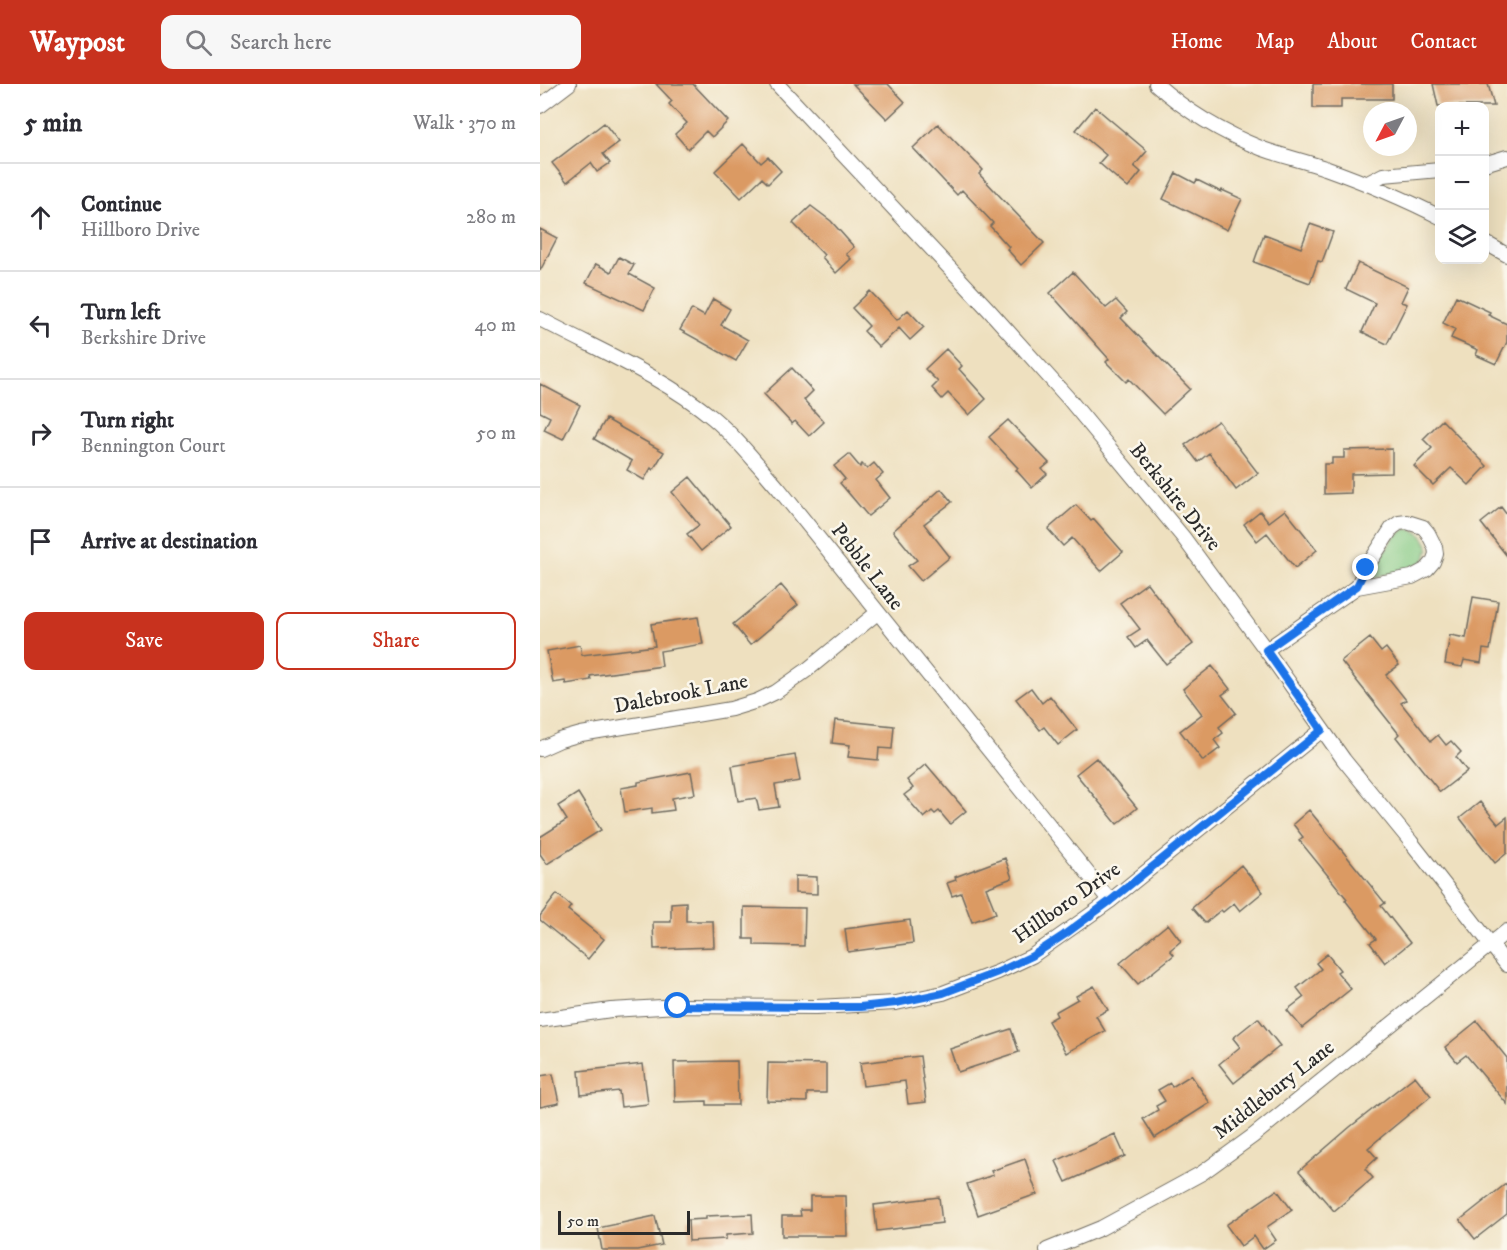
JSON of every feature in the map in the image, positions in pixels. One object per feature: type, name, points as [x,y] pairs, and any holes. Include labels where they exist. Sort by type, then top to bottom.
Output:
[{"type":"street","points":[[540,106],[570,84]]},
{"type":"street","name":"Berkshire Drive","points":[[777,84],[988,309],[1068,398],[1183,537],[1344,760],[1507,964]]},
{"type":"street","points":[[1156,84],[1193,112],[1225,131],[1263,149],[1366,184],[1435,215]]},
{"type":"street","points":[[1489,164],[1507,157]]},
{"type":"street","points":[[1366,184],[1383,175],[1435,170]]},
{"type":"street","points":[[1489,244],[1507,255]]},
{"type":"street","name":"Pebble Lane","points":[[540,320],[660,382],[713,419],[745,450],[779,489],[877,614],[1110,901]]},
{"type":"street","points":[[1266,650],[1357,586],[1385,536],[1399,524],[1416,524],[1423,527],[1432,539],[1436,554],[1433,562],[1420,573],[1373,585],[1357,586]]},
{"type":"street","name":"Dalebrook Lane","points":[[540,750],[560,740],[581,734],[730,709],[757,701],[776,692],[807,670],[877,614]]},
{"type":"street","name":"Hillboro Drive","points":[[540,1020],[612,1010],[678,1006],[860,1007],[896,1003],[943,993],[1032,956],[1064,935],[1110,901],[1322,730]]},
{"type":"street","name":"Middlebury Lane","points":[[1047,1250],[1101,1228],[1202,1173],[1252,1136],[1507,931]]},
{"type":"green space","points":[[1405,529],[1417,532],[1425,540],[1429,548],[1424,561],[1409,570],[1374,577],[1371,574],[1394,537]]},
{"type":"building","points":[[656,84],[693,84],[728,121],[712,137],[706,131],[688,149],[675,134],[687,123],[669,104],[672,101]]},
{"type":"building","points":[[853,84],[888,84],[905,102],[887,119]]},
{"type":"building","points":[[1313,84],[1392,84],[1392,99],[1341,99],[1341,108],[1313,108]]},
{"type":"building","points":[[1433,84],[1488,84],[1494,106],[1489,106],[1489,102],[1437,102]]},
{"type":"building","points":[[1095,107],[1147,151],[1134,166],[1141,172],[1128,188],[1099,163],[1106,155],[1076,130]]},
{"type":"building","points":[[604,123],[619,142],[603,154],[610,163],[597,172],[591,163],[567,182],[552,163]]},
{"type":"building","points":[[938,124],[983,170],[979,174],[1044,243],[1021,265],[1007,249],[1009,247],[990,226],[993,223],[962,190],[957,195],[913,148]]},
{"type":"building","points":[[743,144],[761,163],[768,157],[781,171],[768,184],[762,178],[741,198],[715,171]]},
{"type":"building","points":[[1176,173],[1195,183],[1197,180],[1242,199],[1227,230],[1163,199]]},
{"type":"building","points":[[811,206],[831,221],[854,247],[846,254],[851,259],[836,273],[822,257],[824,255],[793,223]]},
{"type":"building","points":[[1310,224],[1333,232],[1322,262],[1318,261],[1310,283],[1254,262],[1264,234],[1301,248]]},
{"type":"building","points":[[540,229],[557,238],[540,271]]},
{"type":"building","points":[[619,257],[634,265],[629,274],[655,288],[644,310],[586,283],[596,264],[611,272]]},
{"type":"building","points":[[1358,263],[1408,287],[1401,302],[1407,304],[1387,344],[1362,332],[1375,303],[1346,289]]},
{"type":"building","points":[[1073,272],[1106,308],[1116,300],[1127,312],[1121,318],[1190,389],[1163,414],[1129,379],[1126,382],[1106,362],[1109,359],[1050,293]]},
{"type":"building","points":[[870,291],[897,320],[908,310],[924,327],[910,340],[899,328],[879,347],[864,331],[869,326],[852,308]]},
{"type":"building","points":[[1456,296],[1490,312],[1488,315],[1507,324],[1507,342],[1496,364],[1476,355],[1478,350],[1451,338],[1455,329],[1443,323]]},
{"type":"building","points":[[713,299],[730,309],[721,325],[748,340],[736,361],[680,330],[692,309],[704,316]]},
{"type":"building","points":[[946,349],[962,366],[959,369],[986,399],[969,415],[948,393],[942,399],[932,388],[938,382],[925,369]]},
{"type":"building","points":[[792,368],[813,391],[804,400],[824,422],[809,436],[795,421],[792,424],[764,394]]},
{"type":"building","points":[[540,384],[580,405],[563,439],[544,430],[550,417],[540,412]]},
{"type":"building","points":[[606,419],[664,452],[644,480],[627,470],[632,461],[594,439]]},
{"type":"building","points":[[1008,420],[1049,463],[1042,469],[1047,474],[1032,488],[1016,470],[1018,468],[989,437]]},
{"type":"building","points":[[1442,420],[1487,466],[1469,485],[1451,468],[1433,485],[1414,466],[1432,448],[1423,439]]},
{"type":"building","points":[[1218,421],[1258,473],[1236,490],[1209,453],[1198,462],[1185,445]]},
{"type":"building","points":[[1392,449],[1392,473],[1351,474],[1351,493],[1324,494],[1324,464],[1332,464],[1332,458],[1344,458],[1344,450]]},
{"type":"building","points":[[849,454],[860,467],[862,464],[867,469],[874,463],[883,474],[876,480],[890,498],[868,516],[840,483],[845,479],[834,466]]},
{"type":"building","points":[[690,477],[731,526],[701,551],[687,534],[699,525],[672,492]]},
{"type":"building","points":[[941,489],[952,502],[924,524],[950,557],[921,581],[908,566],[917,560],[893,531]]},
{"type":"building","points":[[1076,505],[1091,521],[1094,519],[1123,552],[1101,571],[1072,538],[1063,546],[1048,529]]},
{"type":"building","points":[[1501,507],[1507,515],[1507,556],[1481,523]]},
{"type":"building","points":[[1285,510],[1317,550],[1295,568],[1267,533],[1257,541],[1244,524],[1260,511],[1269,522]]},
{"type":"building","points":[[1147,583],[1193,644],[1166,664],[1147,640],[1136,648],[1128,637],[1140,629],[1120,603]]},
{"type":"building","points":[[781,585],[798,605],[750,645],[733,624]]},
{"type":"building","points":[[1473,597],[1498,601],[1490,650],[1483,649],[1481,663],[1464,660],[1462,667],[1445,664],[1450,635],[1466,638]]},
{"type":"building","points":[[698,617],[703,644],[660,651],[662,666],[590,676],[591,680],[566,684],[565,681],[553,683],[547,651],[580,645],[582,655],[655,646],[651,624]]},
{"type":"building","points":[[1370,638],[1381,652],[1386,648],[1399,665],[1386,675],[1406,700],[1401,703],[1431,741],[1438,735],[1446,745],[1451,741],[1461,752],[1456,757],[1467,771],[1440,792],[1396,737],[1399,734],[1341,661]]},
{"type":"building","points":[[1212,666],[1230,689],[1222,695],[1236,713],[1219,727],[1223,733],[1214,740],[1220,748],[1203,761],[1180,731],[1202,714],[1183,689]]},
{"type":"building","points":[[1031,688],[1042,703],[1050,696],[1077,730],[1058,745],[1044,727],[1040,730],[1016,699]]},
{"type":"building","points":[[835,720],[894,726],[892,749],[879,748],[878,760],[848,757],[850,745],[832,743]]},
{"type":"building","points":[[795,755],[800,781],[775,785],[779,807],[759,810],[756,798],[738,801],[732,766]]},
{"type":"building","points":[[1096,758],[1137,808],[1117,824],[1076,774]]},
{"type":"building","points":[[926,764],[966,811],[950,824],[939,811],[935,814],[932,811],[924,818],[904,795],[913,788],[907,780]]},
{"type":"building","points":[[691,772],[695,794],[672,798],[674,810],[652,813],[652,808],[625,812],[621,788],[638,785],[638,782]]},
{"type":"building","points":[[578,793],[601,830],[547,864],[540,854],[540,837],[567,820],[558,806]]},
{"type":"building","points":[[1480,802],[1498,824],[1507,817],[1507,853],[1495,863],[1460,818]]},
{"type":"building","points":[[1309,810],[1385,903],[1381,906],[1410,943],[1385,963],[1370,943],[1376,939],[1299,840],[1303,837],[1293,824]]},
{"type":"building","points":[[1005,858],[1012,878],[986,888],[996,913],[972,922],[961,893],[952,896],[947,883],[956,880],[955,877]]},
{"type":"building","points":[[1241,865],[1263,892],[1240,911],[1234,903],[1205,923],[1192,908]]},
{"type":"building","points":[[795,876],[817,877],[817,894],[795,893]]},
{"type":"building","points":[[557,894],[571,906],[568,910],[604,939],[588,959],[540,920],[540,916]]},
{"type":"building","points":[[686,902],[686,921],[713,921],[714,947],[654,949],[653,922],[671,922],[671,903]]},
{"type":"building","points":[[744,907],[805,908],[804,946],[754,945],[754,939],[744,939]]},
{"type":"building","points":[[910,920],[913,943],[848,952],[845,929]]},
{"type":"building","points":[[1168,924],[1181,941],[1170,950],[1174,955],[1138,984],[1120,963]]},
{"type":"building","points":[[1327,954],[1340,970],[1337,972],[1351,989],[1302,1028],[1287,1010],[1304,997],[1297,988],[1321,969],[1316,963]]},
{"type":"building","points":[[1094,986],[1108,1010],[1096,1016],[1105,1031],[1066,1053],[1048,1021],[1057,1016],[1055,1012],[1078,999],[1076,996]]},
{"type":"building","points":[[1258,1018],[1280,1046],[1234,1083],[1219,1064],[1240,1047],[1233,1038]]},
{"type":"building","points":[[1477,1021],[1507,1058],[1507,1104],[1466,1055],[1457,1062],[1445,1047]]},
{"type":"building","points":[[1011,1029],[1019,1052],[958,1072],[950,1049]]},
{"type":"building","points":[[920,1056],[926,1102],[908,1104],[905,1081],[863,1086],[860,1063]]},
{"type":"building","points":[[737,1061],[738,1105],[707,1105],[707,1101],[675,1102],[674,1062]]},
{"type":"building","points":[[768,1063],[826,1064],[826,1093],[807,1093],[807,1102],[767,1101]]},
{"type":"building","points":[[643,1064],[648,1104],[621,1107],[619,1091],[581,1095],[579,1071]]},
{"type":"building","points":[[553,1074],[559,1103],[540,1107],[540,1076]]},
{"type":"building","points":[[1191,1075],[1210,1103],[1155,1138],[1143,1119],[1158,1110],[1156,1106],[1165,1101],[1158,1090],[1170,1083],[1172,1087]]},
{"type":"building","points":[[1415,1076],[1431,1096],[1368,1148],[1377,1158],[1365,1169],[1373,1178],[1334,1211],[1299,1171]]},
{"type":"building","points":[[1115,1134],[1125,1156],[1066,1182],[1056,1161]]},
{"type":"building","points":[[1025,1159],[1037,1194],[978,1215],[967,1184],[993,1175],[991,1171]]},
{"type":"building","points":[[1507,1183],[1507,1214],[1475,1239],[1460,1220]]},
{"type":"building","points":[[1277,1190],[1292,1210],[1267,1227],[1276,1240],[1263,1249],[1254,1236],[1241,1246],[1226,1225]]},
{"type":"building","points":[[810,1196],[846,1196],[847,1236],[782,1236],[782,1216],[801,1216],[800,1210],[810,1210]]},
{"type":"building","points":[[939,1197],[942,1223],[877,1231],[874,1205]]},
{"type":"building","points":[[752,1214],[753,1233],[726,1235],[726,1239],[689,1241],[688,1220],[706,1219],[706,1216]]},
{"type":"building","points":[[655,1216],[662,1245],[637,1250],[602,1250],[598,1228]]},
{"type":"route","points":[[678,1006],[860,1007],[896,1003],[943,993],[1032,956],[1110,901],[1322,730],[1266,650],[1357,586],[1366,568]]}]
